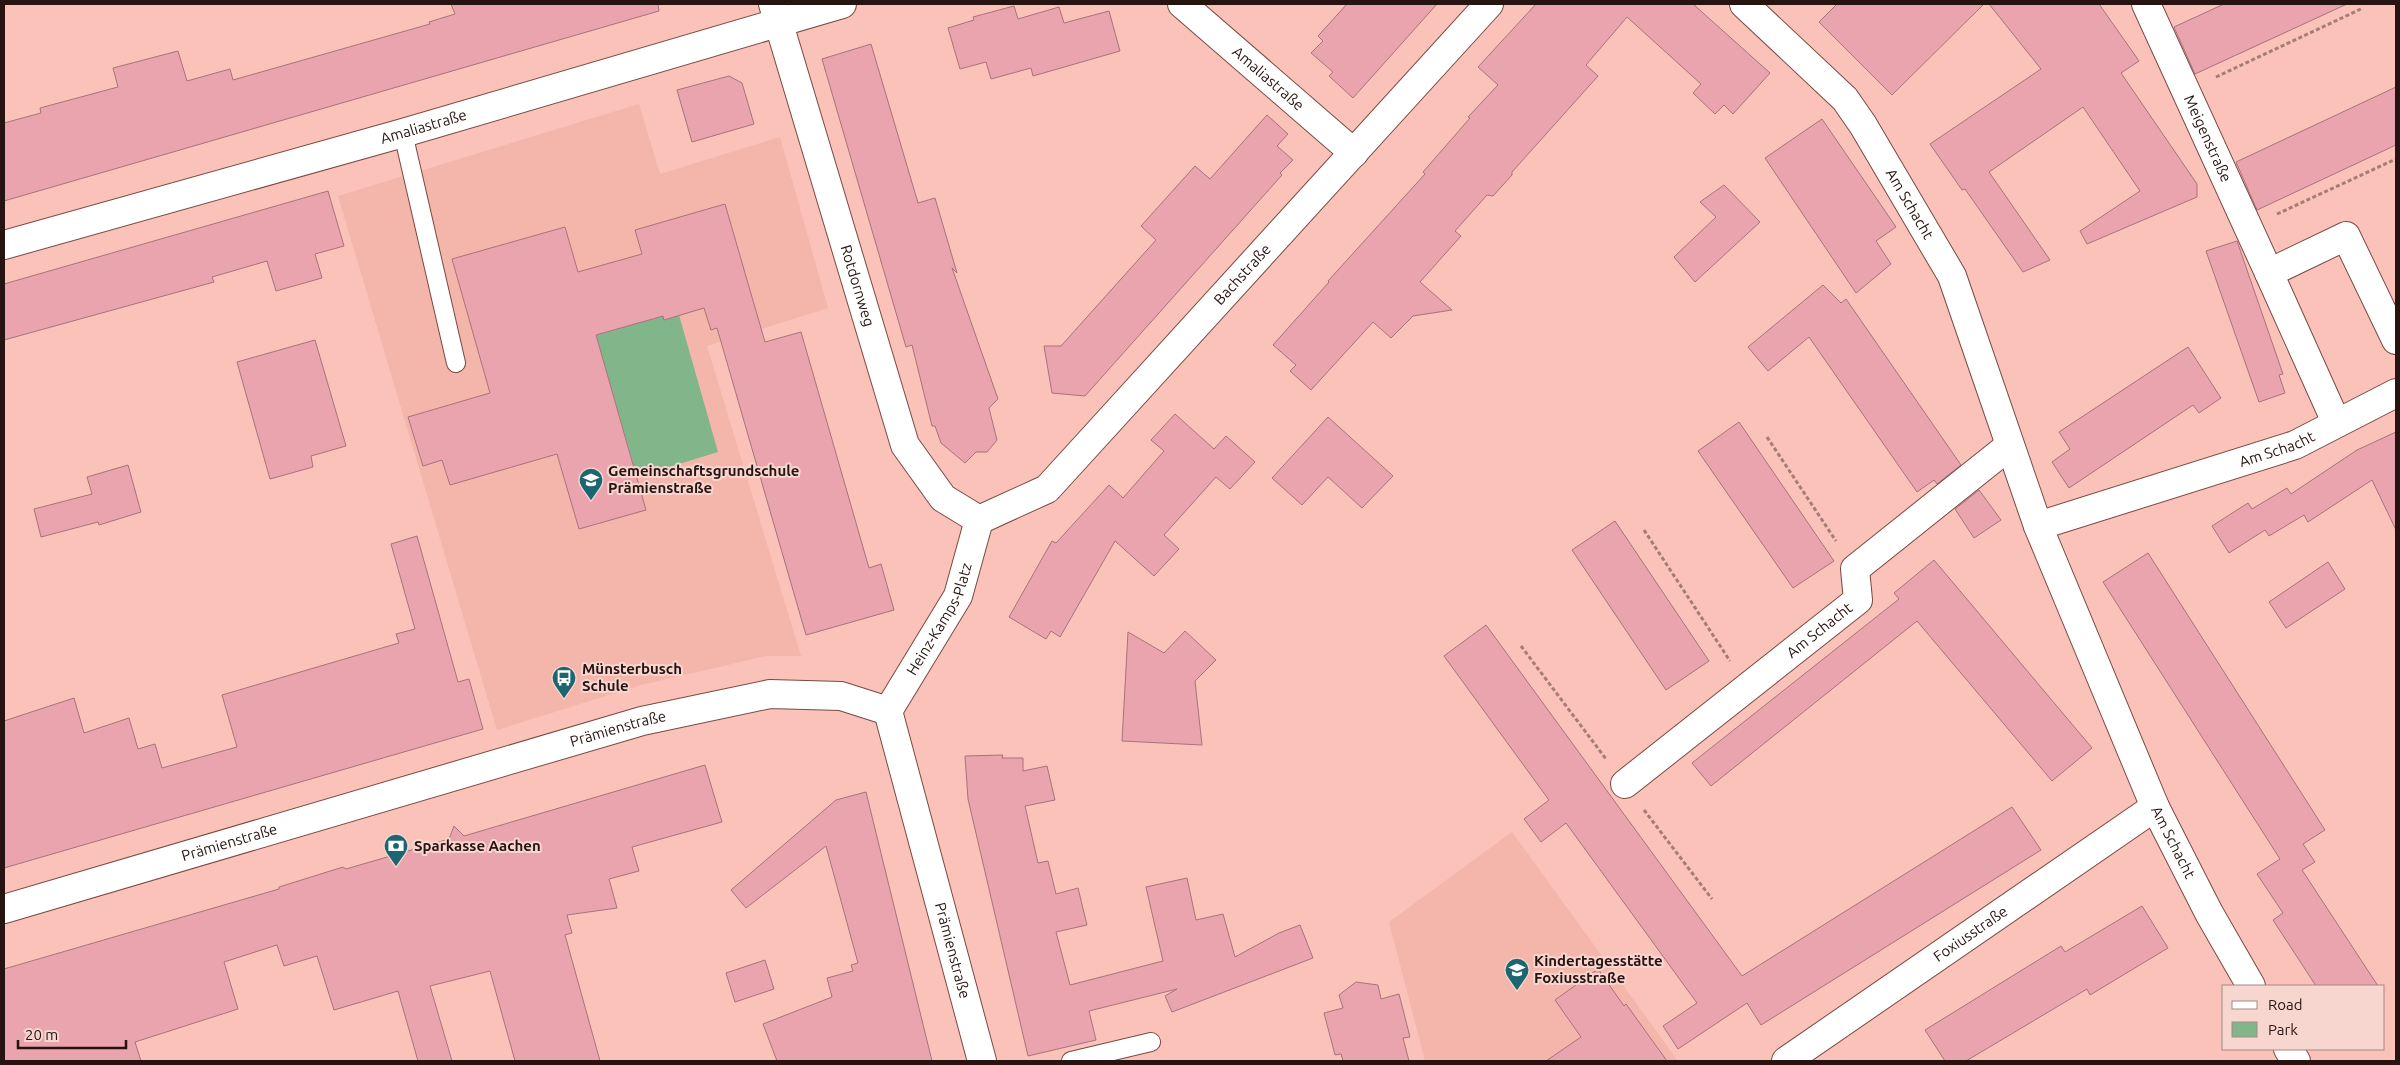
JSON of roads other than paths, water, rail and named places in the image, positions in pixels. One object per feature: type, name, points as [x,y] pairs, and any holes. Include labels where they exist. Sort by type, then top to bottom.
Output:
[{"type":"street","name":"Amaliastraße","points":[[4,245],[403,133],[776,13],[842,4]]},
{"type":"street","name":"Amaliastraße","points":[[1182,4],[1354,153]]},
{"type":"street","name":"Bachstraße","points":[[979,520],[1047,489],[1489,4]]},
{"type":"street","name":"Am Schacht","points":[[1744,4],[1844,100],[1863,124],[1952,276],[2038,526],[2155,807],[2209,913],[2250,985]]},
{"type":"street","name":"Meigenstraße","points":[[2146,4],[2336,422]]},
{"type":"street","name":"Rotdornweg","points":[[776,13],[905,445],[943,498],[979,520]]},
{"type":"street","points":[[2269,273],[2346,236],[2396,340]]},
{"type":"street","name":"Am Schacht","points":[[2038,526],[2295,445],[2336,422],[2396,393]]},
{"type":"street","name":"Am Schacht","points":[[1625,784],[1858,600],[1855,569],[2009,446]]},
{"type":"street","name":"Heinz-Kamps-Platz","points":[[888,711],[958,596],[979,520]]},
{"type":"street","name":"Prämienstraße","points":[[4,909],[642,721],[770,694],[841,696],[888,711],[982,1061]]},
{"type":"street","name":"Foxiusstraße","points":[[1786,1061],[2155,807]]},
{"type":"street","points":[[2289,1050],[2296,1061]]},
{"type":"lane","points":[[403,133],[456,363]]},
{"type":"lane","points":[[1071,1061],[1151,1042]]},
{"type":"place","name":"Gemeinschaftsgrundschule Prämienstraße","points":[[591,501]]},
{"type":"place","name":"Münsterbusch Schule","points":[[564,699]]},
{"type":"place","name":"Sparkasse Aachen","points":[[396,867]]},
{"type":"place","name":"Kindertagesstätte Foxiusstraße","points":[[1517,991]]}]
